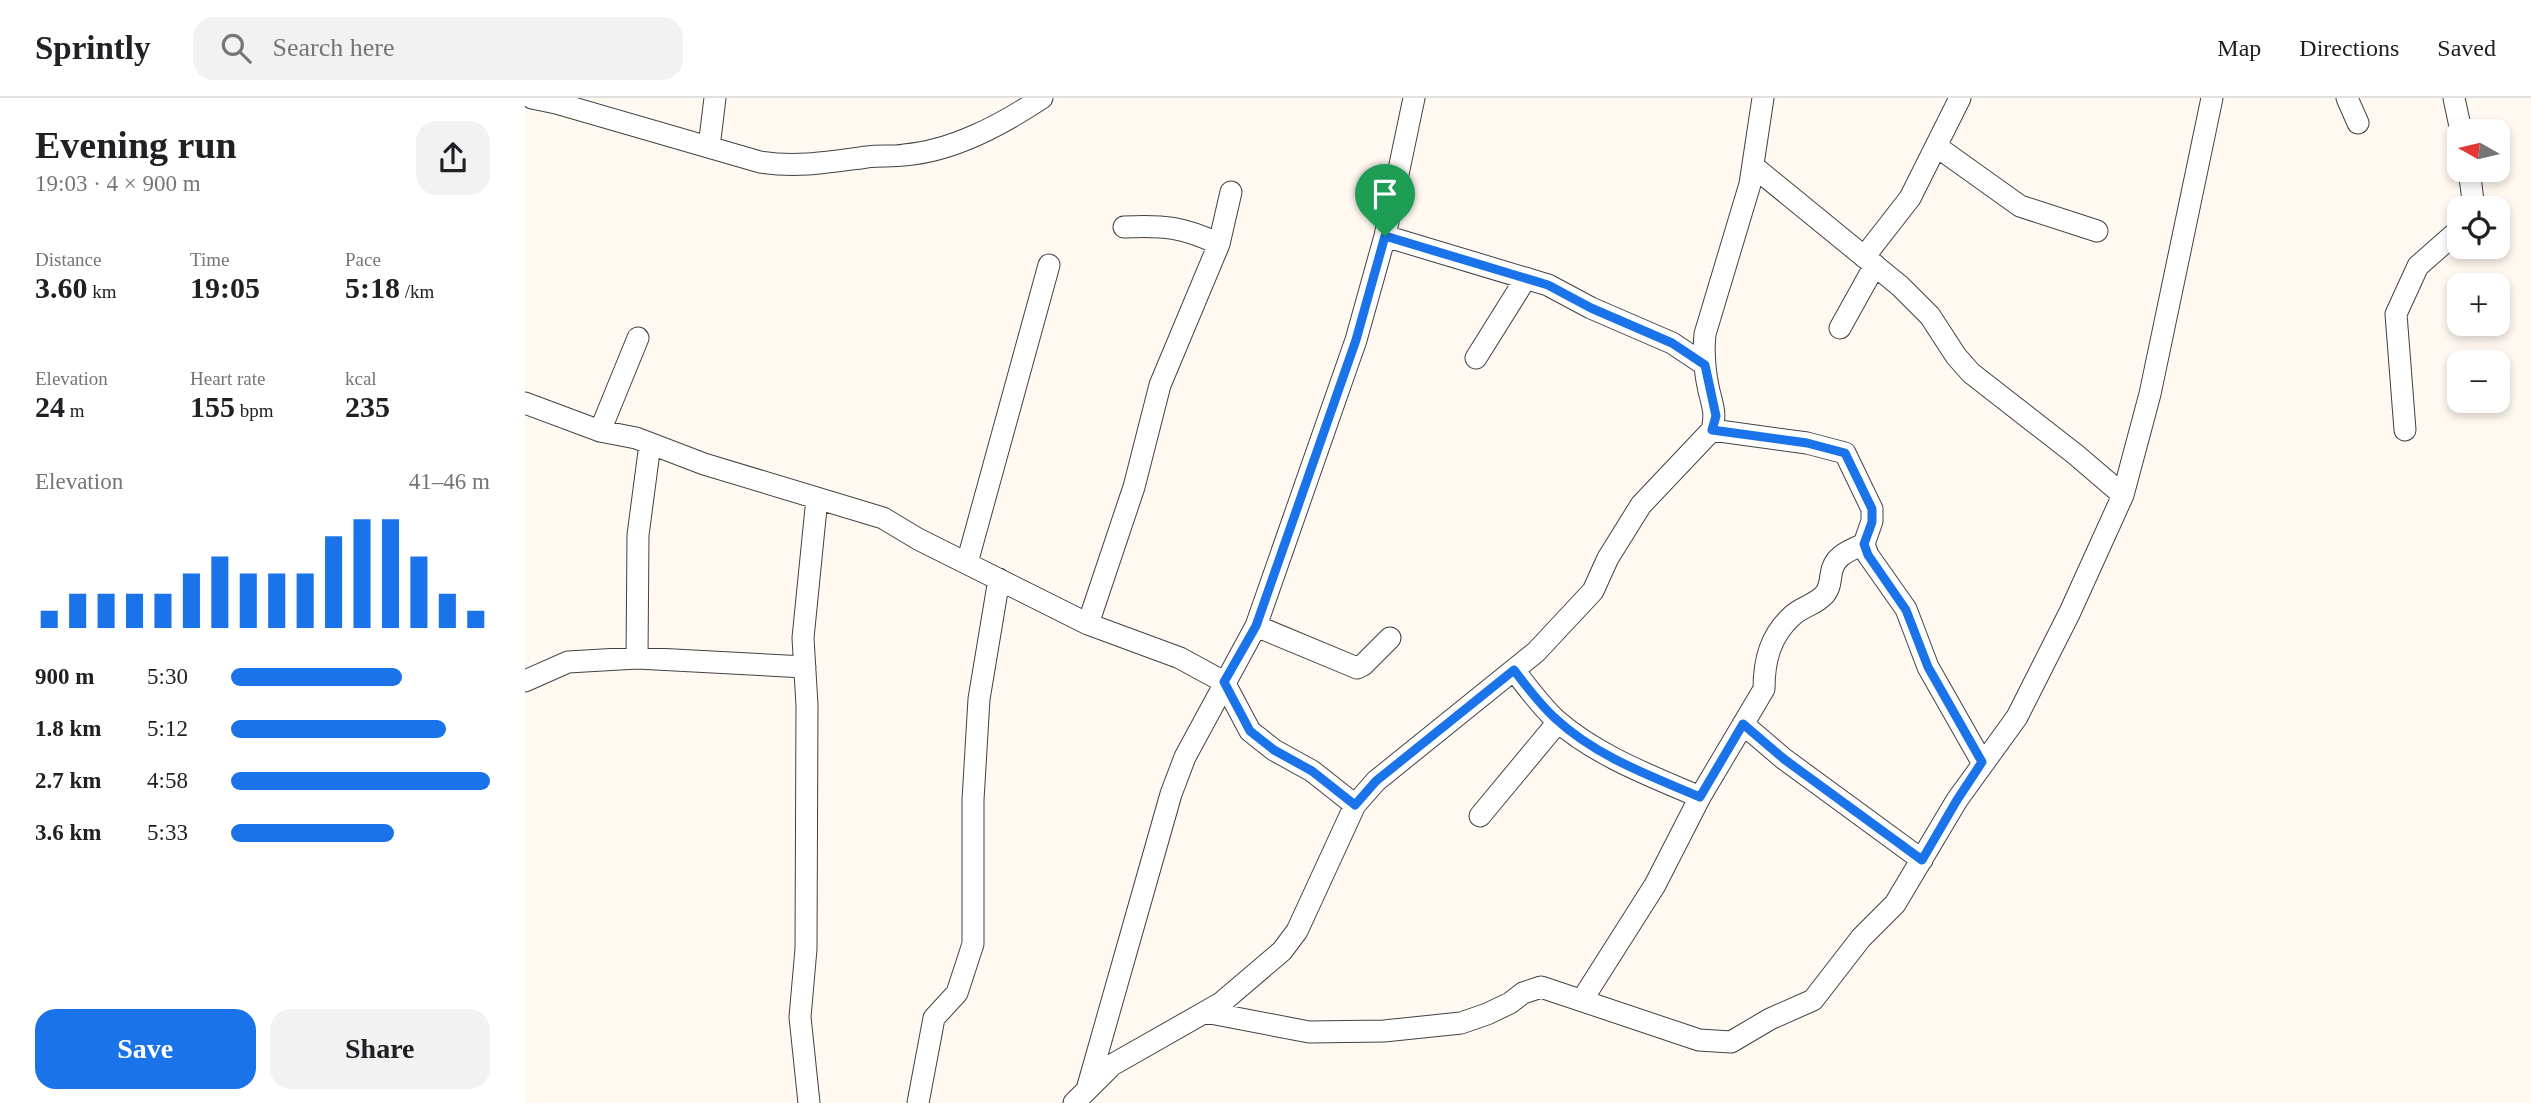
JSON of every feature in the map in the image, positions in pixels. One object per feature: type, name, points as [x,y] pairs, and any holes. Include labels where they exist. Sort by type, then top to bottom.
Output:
[{"type":"street","points":[[532,98],[760,162],[792,166],[871,156],[906,155],[947,146],[1007,121],[1042,98]]},
{"type":"street","points":[[709,146],[715,98]]},
{"type":"street","points":[[1081,1095],[1171,794],[1185,757],[1256,626],[1356,340],[1385,236],[1414,98]]},
{"type":"street","points":[[1081,1095],[1112,1065],[1221,1003],[1282,951],[1297,931],[1355,805],[1376,781],[1536,652],[1593,591],[1608,558],[1641,505],[1712,430],[1716,416],[1703,347],[1753,166],[1763,98]]},
{"type":"street","points":[[1840,328],[1869,261],[1910,198],[1960,98]]},
{"type":"street","points":[[1205,1012],[1309,1032],[1384,1031],[1461,1023],[1487,1014],[1523,993],[1541,987],[1699,1040],[1731,1042],[1770,1019],[1813,1000],[1861,938],[1895,904],[1957,800],[2017,717],[2070,612],[2123,495],[2150,394],[2212,98]]},
{"type":"street","points":[[2347,98],[2358,123]]},
{"type":"street","points":[[2454,98],[2458,119]]},
{"type":"street","points":[[1936,146],[2020,205],[2097,232]]},
{"type":"street","points":[[1753,166],[1900,286],[1930,316],[1956,356],[1971,373],[2123,495]]},
{"type":"street","points":[[1088,624],[1134,487],[1160,385],[1220,244],[1231,192]]},
{"type":"street","points":[[1125,227],[1159,226],[1190,230],[1220,244]]},
{"type":"street","points":[[1385,236],[1548,285],[1591,308],[1672,343],[1705,365]]},
{"type":"street","points":[[2405,430],[2396,314],[2418,266],[2447,241]]},
{"type":"street","points":[[967,563],[1049,265]]},
{"type":"street","points":[[1476,358],[1526,278]]},
{"type":"street","points":[[600,431],[638,338]]},
{"type":"street","points":[[525,403],[600,431],[883,518],[918,539],[1088,624],[1180,658],[1224,682],[1250,731],[1274,750],[1312,771],[1355,805]]},
{"type":"street","points":[[1712,430],[1807,443],[1845,453],[1872,509],[1872,522],[1864,544],[1868,555],[1906,610],[1928,667],[1982,762]]},
{"type":"street","points":[[637,658],[638,535],[649,444]]},
{"type":"street","points":[[809,1103],[800,1017],[806,949],[807,705],[803,638],[817,498]]},
{"type":"street","points":[[1582,1000],[1655,885],[1700,797],[1764,690],[1764,669],[1770,643],[1792,616],[1818,601],[1827,592],[1832,566],[1836,560],[1845,552],[1864,544]]},
{"type":"street","points":[[918,1103],[934,1018],[957,993],[973,944],[973,800],[979,699],[999,579]]},
{"type":"street","points":[[1256,626],[1357,668],[1390,638]]},
{"type":"street","points":[[525,681],[568,662],[637,658],[805,667]]},
{"type":"street","points":[[1514,670],[1558,722],[1624,764],[1700,797]]},
{"type":"street","points":[[1480,816],[1558,722]]},
{"type":"street","points":[[1743,724],[1784,759],[1922,860]]},
{"type":"route","points":[[1385,236],[1548,285],[1591,308],[1672,343],[1705,365],[1716,416],[1712,430],[1807,443],[1845,453],[1872,509],[1872,522],[1864,544],[1868,555],[1906,610],[1928,667],[1982,762],[1922,860],[1784,759],[1743,724],[1700,797],[1624,764],[1558,722],[1514,670],[1376,781],[1355,805],[1312,771],[1274,750],[1250,731],[1224,682],[1256,626],[1356,340],[1385,236]]}]
